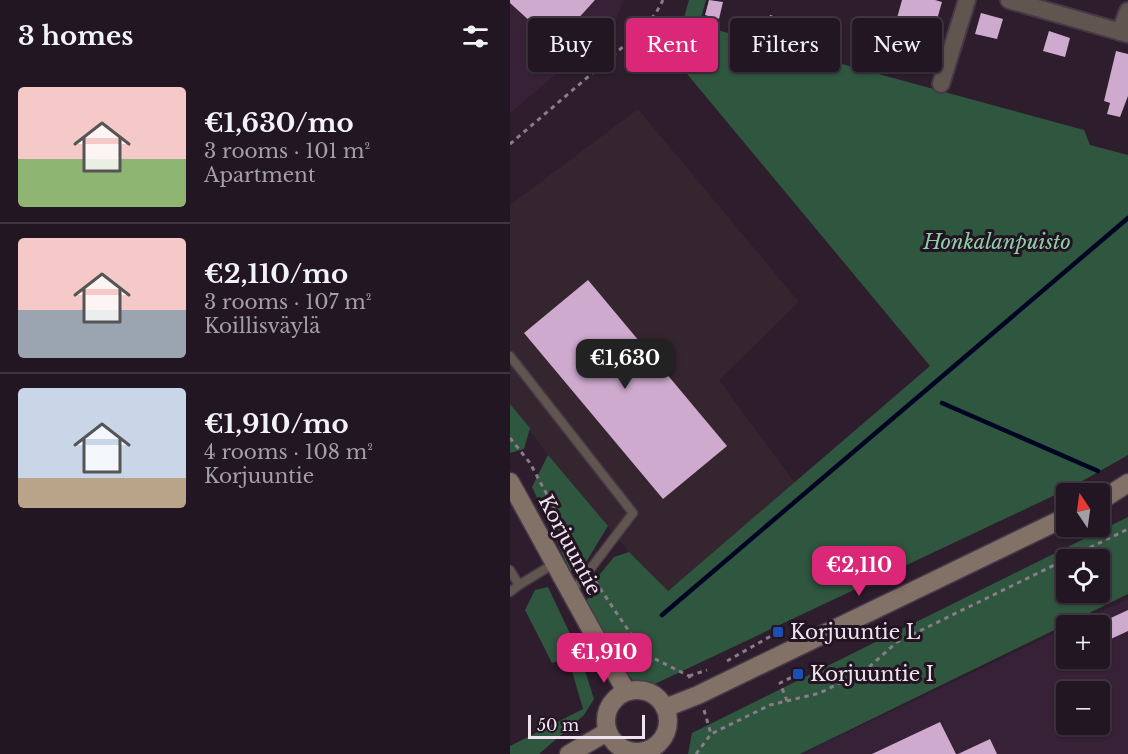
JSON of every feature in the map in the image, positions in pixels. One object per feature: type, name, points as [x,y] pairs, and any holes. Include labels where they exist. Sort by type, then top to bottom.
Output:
[{"type":"main road","name":"Korjuuntie","points":[[510,482],[626,692]]},
{"type":"main road","points":[[1110,495],[1128,483]]},
{"type":"main road","points":[[665,708],[699,695],[1056,522]]},
{"type":"main road","points":[[645,691],[660,700],[665,708],[668,718],[664,737],[649,752],[628,752],[619,748],[607,732],[606,712],[618,696],[626,692],[645,691]]},
{"type":"main road","points":[[569,754],[607,732]]},
{"type":"street","points":[[941,84],[967,0]]},
{"type":"street","points":[[1009,0],[1124,33],[1128,11]]},
{"type":"lane","points":[[510,356],[633,513],[570,593]]},
{"type":"lane","points":[[510,592],[555,563]]},
{"type":"lane","points":[[510,570],[519,585]]},
{"type":"path","points":[[510,144],[639,33],[656,13],[663,0]]},
{"type":"path","points":[[696,754],[711,734],[770,705],[820,693],[867,669],[897,642],[1128,529]]},
{"type":"path","points":[[725,662],[778,632]]},
{"type":"path","points":[[689,676],[716,667]]},
{"type":"path","points":[[787,701],[780,683],[798,674]]},
{"type":"path","points":[[699,695],[711,734]]},
{"type":"shaded area","points":[[510,0],[624,0],[614,25],[614,18],[528,18],[528,72],[558,72],[510,113]]},
{"type":"shaded area","points":[[638,109],[799,302],[719,380],[795,483],[667,591],[629,552],[548,455],[510,404],[510,205]]},
{"type":"shaded area","points":[[1128,599],[1128,754],[802,754],[1056,633],[1056,669],[1110,669],[1110,615],[1094,615]]},
{"type":"green space","name":"Honkalanpuisto","points":[[689,0],[706,0],[701,18],[684,18]]},
{"type":"green space","name":"Honkalanpuisto","points":[[718,30],[730,33],[730,72],[840,72],[840,63],[852,67],[852,72],[871,72],[1084,130],[1090,145],[1128,155],[1128,455],[1079,483],[1056,483],[1056,495],[642,690],[620,666],[584,608],[595,580],[614,557],[629,552],[668,591],[930,366],[685,72],[718,72]]},
{"type":"green space","points":[[510,404],[530,428],[524,449],[510,453]]},
{"type":"green space","points":[[548,455],[608,526],[585,564],[570,571],[532,487]]},
{"type":"green space","points":[[1128,517],[1128,594],[1110,603],[1110,549],[1063,549],[1088,537],[1110,537],[1110,526]]},
{"type":"green space","points":[[1056,553],[1056,603],[1110,603],[1085,615],[1056,615],[1056,629],[800,754],[688,754],[692,733]]},
{"type":"green space","points":[[548,587],[580,655],[594,699],[584,715],[539,754],[510,754],[510,746],[583,709],[572,671],[580,666],[576,655],[552,663],[525,610],[535,590]]},
{"type":"building","points":[[510,0],[595,0],[579,18],[528,19],[510,3]]},
{"type":"building","points":[[709,0],[723,2],[719,19],[705,15]]},
{"type":"building","points":[[902,0],[942,2],[937,18],[897,18]]},
{"type":"building","points":[[981,13],[1003,19],[997,39],[975,34]]},
{"type":"building","points":[[1049,31],[1070,38],[1065,57],[1043,51]]},
{"type":"building","points":[[1116,51],[1128,54],[1128,96],[1120,117],[1107,114],[1110,103],[1104,101]]},
{"type":"building","points":[[588,280],[727,446],[663,499],[524,333]]},
{"type":"building","points":[[1128,610],[1128,631],[1110,639],[1110,618]]},
{"type":"building","points":[[940,722],[956,754],[872,754]]},
{"type":"building","points":[[990,739],[997,754],[958,754]]},
{"type":"waterway","points":[[662,615],[1128,218]]},
{"type":"waterway","points":[[942,403],[1098,471]]},
{"type":"place","name":"Korjuuntie L","points":[[778,632]]},
{"type":"place","name":"Korjuuntie I","points":[[798,674]]}]
